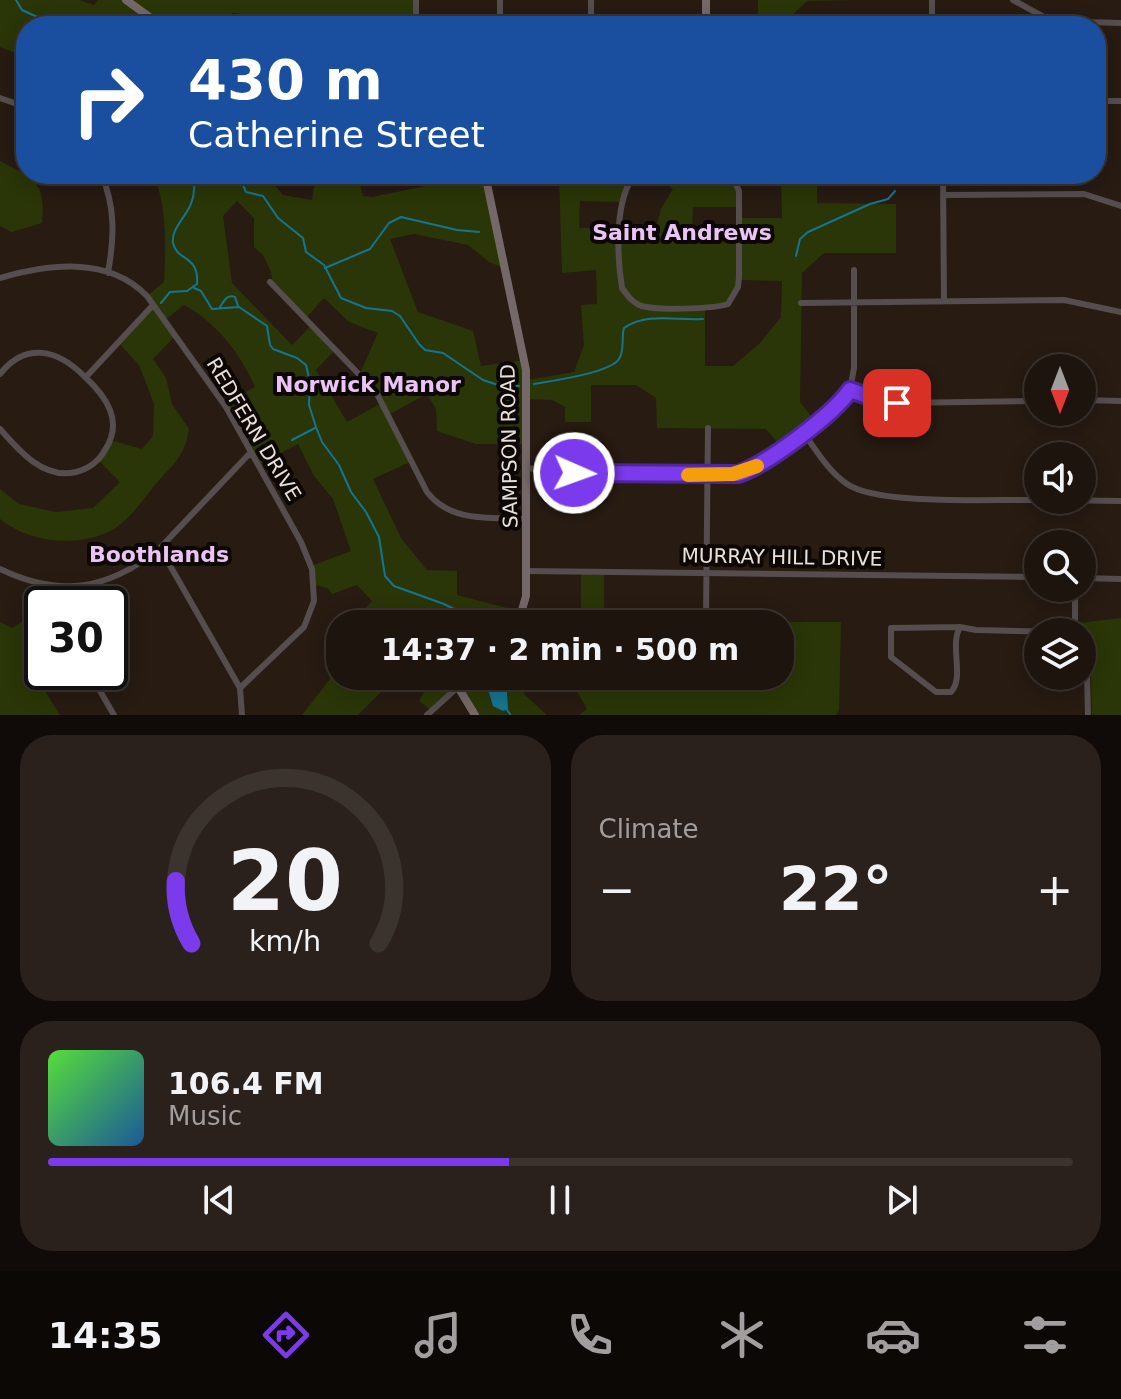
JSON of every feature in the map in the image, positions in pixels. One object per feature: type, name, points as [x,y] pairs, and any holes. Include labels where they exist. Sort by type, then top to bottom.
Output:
[{"type":"street","points":[[126,0],[148,16]]},
{"type":"street","points":[[1013,0],[1042,16]]},
{"type":"street","points":[[105,184],[113,221],[108,273]]},
{"type":"street","name":"SAMPSON ROAD","points":[[487,184],[525,360],[526,571],[523,610]]},
{"type":"street","points":[[629,184],[620,208],[622,288],[628,298],[647,308],[705,308],[728,304],[738,287],[739,191],[736,184]]},
{"type":"street","points":[[943,184],[944,301]]},
{"type":"street","points":[[944,195],[1084,194],[1121,206]]},
{"type":"street","name":"REDFERN DRIVE","points":[[0,278],[33,269],[82,267],[108,273],[136,286],[212,384],[308,557],[315,591],[311,611],[297,635],[240,688]]},
{"type":"street","points":[[526,468],[588,474],[708,475],[751,470],[803,432],[850,390],[854,368],[854,270]]},
{"type":"street","points":[[270,282],[376,392],[427,492],[437,503],[453,513],[470,517],[526,519]]},
{"type":"street","points":[[801,303],[1064,300],[1121,312]]},
{"type":"street","points":[[86,377],[153,305]]},
{"type":"street","points":[[0,374],[19,358],[43,353],[66,360],[105,397],[113,422],[109,444],[101,456],[90,466],[68,473],[49,471],[37,465],[0,429]]},
{"type":"street","points":[[850,390],[897,403],[1024,401]]},
{"type":"street","points":[[1096,400],[1121,401]]},
{"type":"street","points":[[706,610],[708,428]]},
{"type":"street","points":[[803,432],[832,471],[847,484],[865,493],[896,497],[1024,500]]},
{"type":"street","points":[[0,569],[43,585],[77,586],[102,581],[131,569],[160,548],[251,452]]},
{"type":"street","points":[[1096,501],[1121,501]]},
{"type":"street","points":[[160,548],[240,688],[242,715]]},
{"type":"street","name":"MURRAY HILL DRIVE","points":[[526,571],[1024,577]]},
{"type":"street","points":[[1096,578],[1121,579]]},
{"type":"street","points":[[960,627],[955,635],[956,687],[951,692],[936,692],[891,657],[891,628],[960,627],[1024,631]]},
{"type":"street","points":[[99,690],[114,715]]},
{"type":"street","points":[[427,715],[455,690]]},
{"type":"street","points":[[460,690],[475,715]]},
{"type":"street","points":[[1087,690],[1088,715]]},
{"type":"green space","points":[[0,0],[79,0],[94,5],[98,0],[416,0],[416,16],[260,16],[232,13],[231,16],[16,16],[16,53],[0,47]]},
{"type":"green space","points":[[758,0],[854,0],[807,1],[791,16],[758,16]]},
{"type":"green space","points":[[0,161],[16,169],[16,184],[36,184],[43,209],[42,223],[11,232],[0,226]]},
{"type":"green space","points":[[157,184],[273,184],[283,195],[312,200],[315,184],[360,184],[363,196],[372,197],[436,184],[487,184],[506,269],[489,262],[468,245],[414,234],[390,239],[418,312],[473,331],[481,366],[525,360],[527,380],[574,372],[584,345],[581,305],[597,304],[596,270],[562,273],[559,184],[630,184],[622,202],[580,201],[579,228],[620,227],[621,239],[653,240],[661,209],[673,189],[666,184],[736,184],[739,207],[693,207],[692,230],[739,231],[739,218],[782,218],[781,184],[817,184],[817,203],[896,204],[896,253],[824,253],[802,273],[800,402],[816,422],[782,448],[766,429],[657,428],[656,398],[636,385],[591,385],[591,422],[565,422],[565,407],[552,400],[527,399],[526,444],[476,444],[437,431],[436,409],[427,394],[390,414],[412,461],[373,479],[401,538],[427,570],[457,571],[457,595],[515,610],[364,610],[372,601],[357,585],[332,594],[328,588],[315,585],[311,566],[351,551],[333,499],[314,476],[298,444],[258,465],[224,404],[255,387],[226,340],[207,320],[184,305],[165,320],[176,335],[153,359],[166,378],[172,404],[189,429],[185,447],[127,519],[106,533],[65,541],[24,533],[0,519],[0,489],[19,504],[56,512],[93,508],[120,482],[98,460],[110,440],[142,449],[153,436],[154,404],[139,365],[118,342],[153,306],[147,296],[164,282],[165,227]],"holes":[[[237,201],[254,218],[254,247],[263,255],[273,285],[306,318],[324,298],[349,322],[378,333],[360,373],[382,403],[347,422],[316,370],[336,349],[312,325],[292,345],[232,283],[223,216]],[[739,280],[782,281],[781,317],[760,343],[733,366],[705,366],[705,308],[728,304]]]},
{"type":"green space","points":[[581,574],[604,575],[604,610],[581,610]]},
{"type":"green space","points":[[1121,618],[1121,715],[1092,715],[1091,690],[1096,690],[1096,621]]},
{"type":"green space","points":[[24,620],[24,690],[44,690],[60,715],[0,715],[0,622],[12,628]]},
{"type":"green space","points":[[794,622],[841,622],[839,710],[836,715],[579,715],[587,709],[576,690],[794,690]]},
{"type":"green space","points":[[326,684],[326,690],[383,690],[358,715],[302,715]]},
{"type":"green space","points":[[425,690],[454,690],[432,711],[419,701]]},
{"type":"green space","points":[[457,690],[523,690],[547,715],[475,715]]},
{"type":"water","points":[[488,690],[507,690],[508,709],[503,711],[493,706]]},
{"type":"waterway","points":[[16,0],[22,10],[35,16]]},
{"type":"waterway","points":[[161,303],[170,292],[187,291],[197,284],[195,268],[175,249],[173,243],[175,230],[194,195],[192,184]]},
{"type":"waterway","points":[[242,184],[246,192],[263,196],[278,218],[303,238],[306,252],[324,265],[341,298],[366,308],[392,311],[400,316],[425,350],[443,353],[483,380],[519,386]]},
{"type":"waterway","points":[[796,256],[800,239],[808,232],[888,199],[895,191]]},
{"type":"waterway","points":[[325,268],[370,249],[389,223],[401,217],[479,232]]},
{"type":"waterway","points":[[194,288],[201,291],[212,309],[239,307],[267,326],[273,349],[306,365],[310,382],[309,405],[316,427],[379,537],[385,576],[394,586],[456,610]]},
{"type":"waterway","points":[[220,307],[230,296],[235,297],[238,306]]},
{"type":"waterway","points":[[534,384],[580,376],[613,364],[621,355],[624,328],[633,323],[652,319],[703,319]]},
{"type":"waterway","points":[[292,440],[315,428]]},
{"type":"waterway","points":[[507,710],[510,714]]},
{"type":"slow traffic","points":[[688,475],[733,474],[757,466]]},
{"type":"district","name":"Saint Andrews","points":[[682,232]]},
{"type":"district","name":"Norwick Manor","points":[[368,384]]},
{"type":"district","name":"Boothlands","points":[[159,554]]},
{"type":"route","points":[[574,473],[738,474],[751,470],[771,456],[831,410],[850,390],[897,403]]}]
